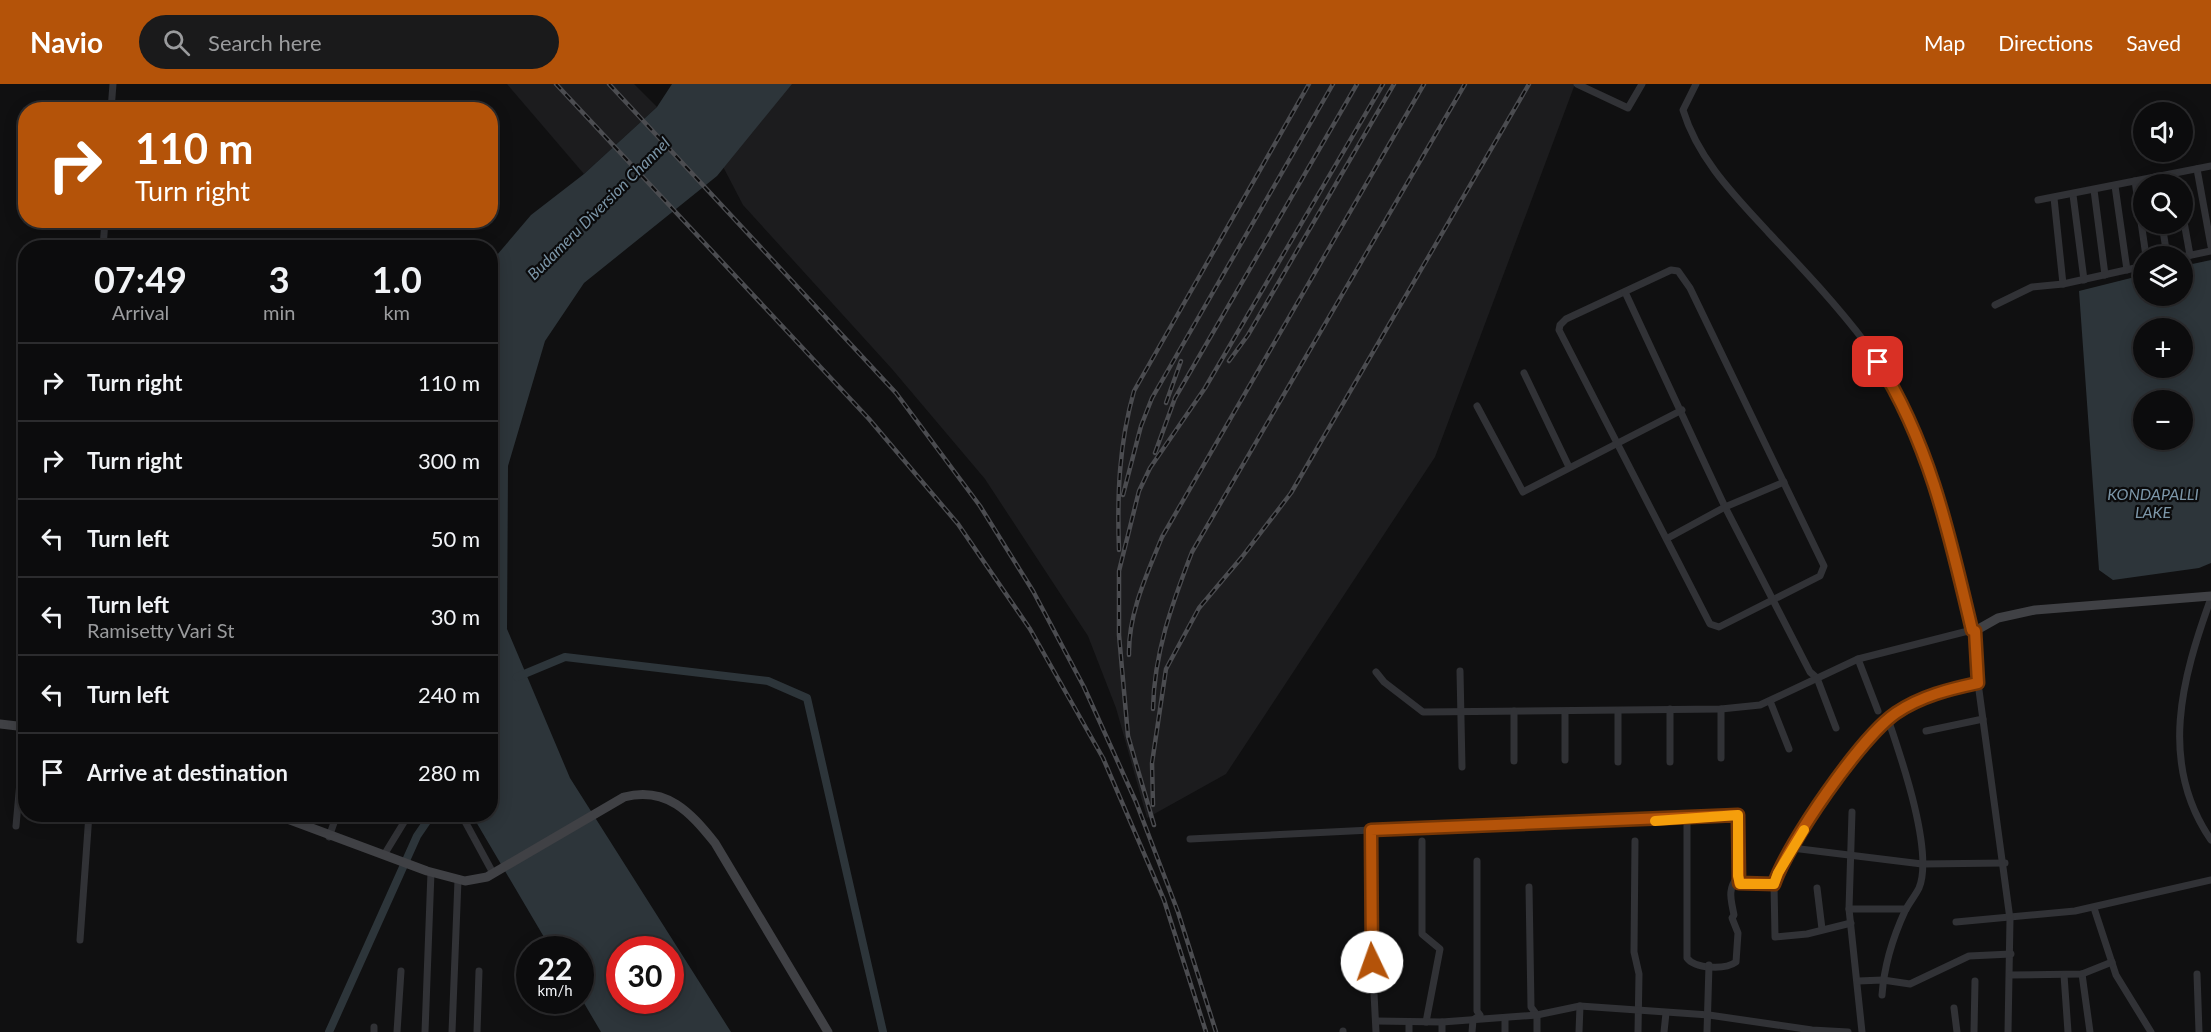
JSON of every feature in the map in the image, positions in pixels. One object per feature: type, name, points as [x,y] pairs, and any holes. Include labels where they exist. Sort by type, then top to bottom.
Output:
[{"type":"main road","points":[[1978,683],[1974,630],[1998,618],[2036,610],[2210,601]]},
{"type":"main road","points":[[0,724],[18,726]]},
{"type":"main road","points":[[293,822],[415,867],[458,880],[473,881],[493,873],[629,796],[656,795],[677,802],[695,818],[715,843],[828,1032]]},
{"type":"street","points":[[112,102],[113,84]]},
{"type":"street","points":[[1577,84],[1628,108],[1642,84]]},
{"type":"street","points":[[1376,672],[1384,682],[1423,712],[1721,709],[1770,701],[1858,659],[1974,630],[1940,499],[1923,449],[1899,395],[1868,346],[1842,314],[1746,208],[1700,151],[1683,110],[1696,84]]},
{"type":"street","points":[[2176,174],[2211,166]]},
{"type":"street","points":[[2197,169],[2211,246]]},
{"type":"street","points":[[2038,200],[2133,182]]},
{"type":"street","points":[[2115,186],[2127,270]]},
{"type":"street","points":[[2094,190],[2105,275]]},
{"type":"street","points":[[2073,195],[2084,280]]},
{"type":"street","points":[[2054,198],[2063,285]]},
{"type":"street","points":[[2193,255],[2211,251]]},
{"type":"street","points":[[1995,305],[2032,287],[2063,285],[2133,269]]},
{"type":"street","points":[[1671,270],[1678,271],[1690,288],[1824,566],[1820,576],[1719,627],[1713,627],[1616,441],[1560,330],[1560,325],[1566,319],[1671,270]]},
{"type":"street","points":[[1625,292],[1682,410],[1725,507],[1810,672],[1818,678],[1836,728]]},
{"type":"street","points":[[1524,373],[1569,467]]},
{"type":"street","points":[[1477,406],[1522,492],[1616,441],[1682,410]]},
{"type":"street","points":[[1668,538],[1725,507],[1784,482]]},
{"type":"street","points":[[2210,601],[2191,652],[2184,680],[2179,744],[2192,810],[2211,840]]},
{"type":"street","points":[[1858,659],[1878,711]]},
{"type":"street","points":[[1460,671],[1462,767]]},
{"type":"street","points":[[1851,923],[1807,934],[1774,938],[1774,884],[1792,848],[1860,747],[1888,719],[1916,702],[1953,688],[1978,683],[2005,863],[2010,919],[2008,1032]]},
{"type":"street","points":[[1770,701],[1789,748]]},
{"type":"street","points":[[1670,709],[1670,762]]},
{"type":"street","points":[[1721,709],[1721,758]]},
{"type":"street","points":[[1514,711],[1514,761]]},
{"type":"street","points":[[1618,711],[1618,762]]},
{"type":"street","points":[[1565,712],[1565,760]]},
{"type":"street","points":[[1882,995],[1883,980],[1906,909],[1919,887],[1922,864],[1914,809],[1888,719]]},
{"type":"street","points":[[1926,731],[1983,719]]},
{"type":"street","points":[[16,826],[18,804]]},
{"type":"street","points":[[1852,812],[1849,909],[1862,1032]]},
{"type":"street","points":[[1190,839],[1688,819],[1738,815],[1740,884],[1774,884]]},
{"type":"street","points":[[1688,819],[1687,958],[1693,963],[1733,965],[1738,957],[1738,933],[1732,918],[1734,915],[1729,892],[1738,876]]},
{"type":"street","points":[[80,940],[88,822]]},
{"type":"street","points":[[329,837],[334,822]]},
{"type":"street","points":[[386,856],[405,822]]},
{"type":"street","points":[[465,822],[493,873]]},
{"type":"street","points":[[1371,830],[1370,915],[1376,1032]]},
{"type":"street","points":[[1422,841],[1422,934],[1440,949],[1426,1022]]},
{"type":"street","points":[[1635,841],[1634,952],[1639,974],[1638,1032]]},
{"type":"street","points":[[1792,848],[1922,864],[2005,863]]},
{"type":"street","points":[[1472,1032],[1473,1020],[1480,1015],[1477,1011],[1477,861]]},
{"type":"street","points":[[425,1032],[431,872]]},
{"type":"street","points":[[452,1032],[458,880]]},
{"type":"street","points":[[1956,922],[2010,919],[2094,908],[2211,880]]},
{"type":"street","points":[[1529,887],[1531,1007],[1538,1015],[1537,1032]]},
{"type":"street","points":[[1817,888],[1822,929]]},
{"type":"street","points":[[2094,908],[2112,962],[2124,989],[2151,1032]]},
{"type":"street","points":[[1849,909],[1906,909]]},
{"type":"street","points":[[1858,981],[1883,980],[1910,984],[1969,956],[2011,954]]},
{"type":"street","points":[[2010,975],[2082,974],[2112,962]]},
{"type":"street","points":[[1707,1032],[1709,965]]},
{"type":"street","points":[[397,1032],[401,971]]},
{"type":"street","points":[[477,1032],[479,971]]},
{"type":"street","points":[[2082,974],[2090,1032]]},
{"type":"street","points":[[2197,974],[2199,1032]]},
{"type":"street","points":[[2064,975],[2068,1032]]},
{"type":"street","points":[[1974,1032],[1975,981]]},
{"type":"street","points":[[1376,1021],[1443,1022],[1505,1018],[1538,1015],[1580,1006],[1709,1015],[1812,1030],[1848,1032]]},
{"type":"street","points":[[1579,1032],[1580,1006]]},
{"type":"street","points":[[1954,1008],[1957,1032]]},
{"type":"street","points":[[1664,1032],[1666,1013]]},
{"type":"street","points":[[1505,1018],[1505,1032]]},
{"type":"street","points":[[1409,1022],[1409,1032]]},
{"type":"street","points":[[1442,1032],[1443,1022]]},
{"type":"shaded area","points":[[507,84],[634,84],[657,107],[584,174]]},
{"type":"shaded area","points":[[680,84],[1575,84],[1435,457],[1226,774],[1147,818],[1116,708],[1088,636],[985,479],[892,369],[743,205]]},
{"type":"water","name":"Budameru Diversion Channel","points":[[672,84],[792,84],[717,176],[584,283],[545,341],[508,466],[507,629],[570,778],[670,936],[606,936],[606,1014],[684,1014],[684,958],[731,1032],[601,1032],[590,1014],[594,1014],[594,936],[543,936],[476,822],[498,822],[498,254],[531,215],[584,174],[657,107]]},
{"type":"water","name":"KONDAPALLI LAKE","points":[[2211,260],[2211,563],[2199,568],[2113,580],[2099,570],[2079,291],[2133,278],[2133,306],[2193,306],[2193,264]]},
{"type":"waterway","points":[[517,677],[565,657],[768,681],[807,698],[883,1032]]},
{"type":"waterway","points":[[329,1032],[417,836],[427,822]]},
{"type":"railway","points":[[556,84],[869,419],[958,524],[1030,629],[1103,758],[1164,900],[1206,1032]]},
{"type":"railway","points":[[609,84],[896,393],[980,506],[1033,591],[1084,687],[1136,802],[1178,912],[1216,1032]]},
{"type":"railway","points":[[1119,550],[1120,470],[1125,430],[1134,391],[1309,84]]},
{"type":"railway","points":[[1123,495],[1141,426],[1152,398],[1333,84]]},
{"type":"railway","points":[[1155,453],[1175,398],[1357,84]]},
{"type":"railway","points":[[1154,825],[1128,736],[1119,635],[1119,571],[1139,491],[1150,468],[1205,388],[1383,84]]},
{"type":"railway","points":[[1229,361],[1248,335],[1394,84]]},
{"type":"railway","points":[[1129,655],[1135,609],[1162,537],[1424,84]]},
{"type":"railway","points":[[1153,709],[1154,688],[1165,629],[1192,552],[1465,84]]},
{"type":"railway","points":[[1153,805],[1152,763],[1166,669],[1199,608],[1291,493],[1529,84]]},
{"type":"railway","points":[[1166,403],[1181,361]]},
{"type":"slow traffic","points":[[1655,821],[1738,815],[1740,884],[1774,884],[1778,873],[1804,830]]},
{"type":"route","points":[[1372,962],[1371,830],[1688,819],[1738,815],[1739,883],[1774,884],[1792,848],[1823,800],[1860,747],[1888,719],[1916,702],[1953,688],[1978,683],[1975,631],[1972,630],[1940,499],[1923,449],[1899,395],[1878,362]]}]
